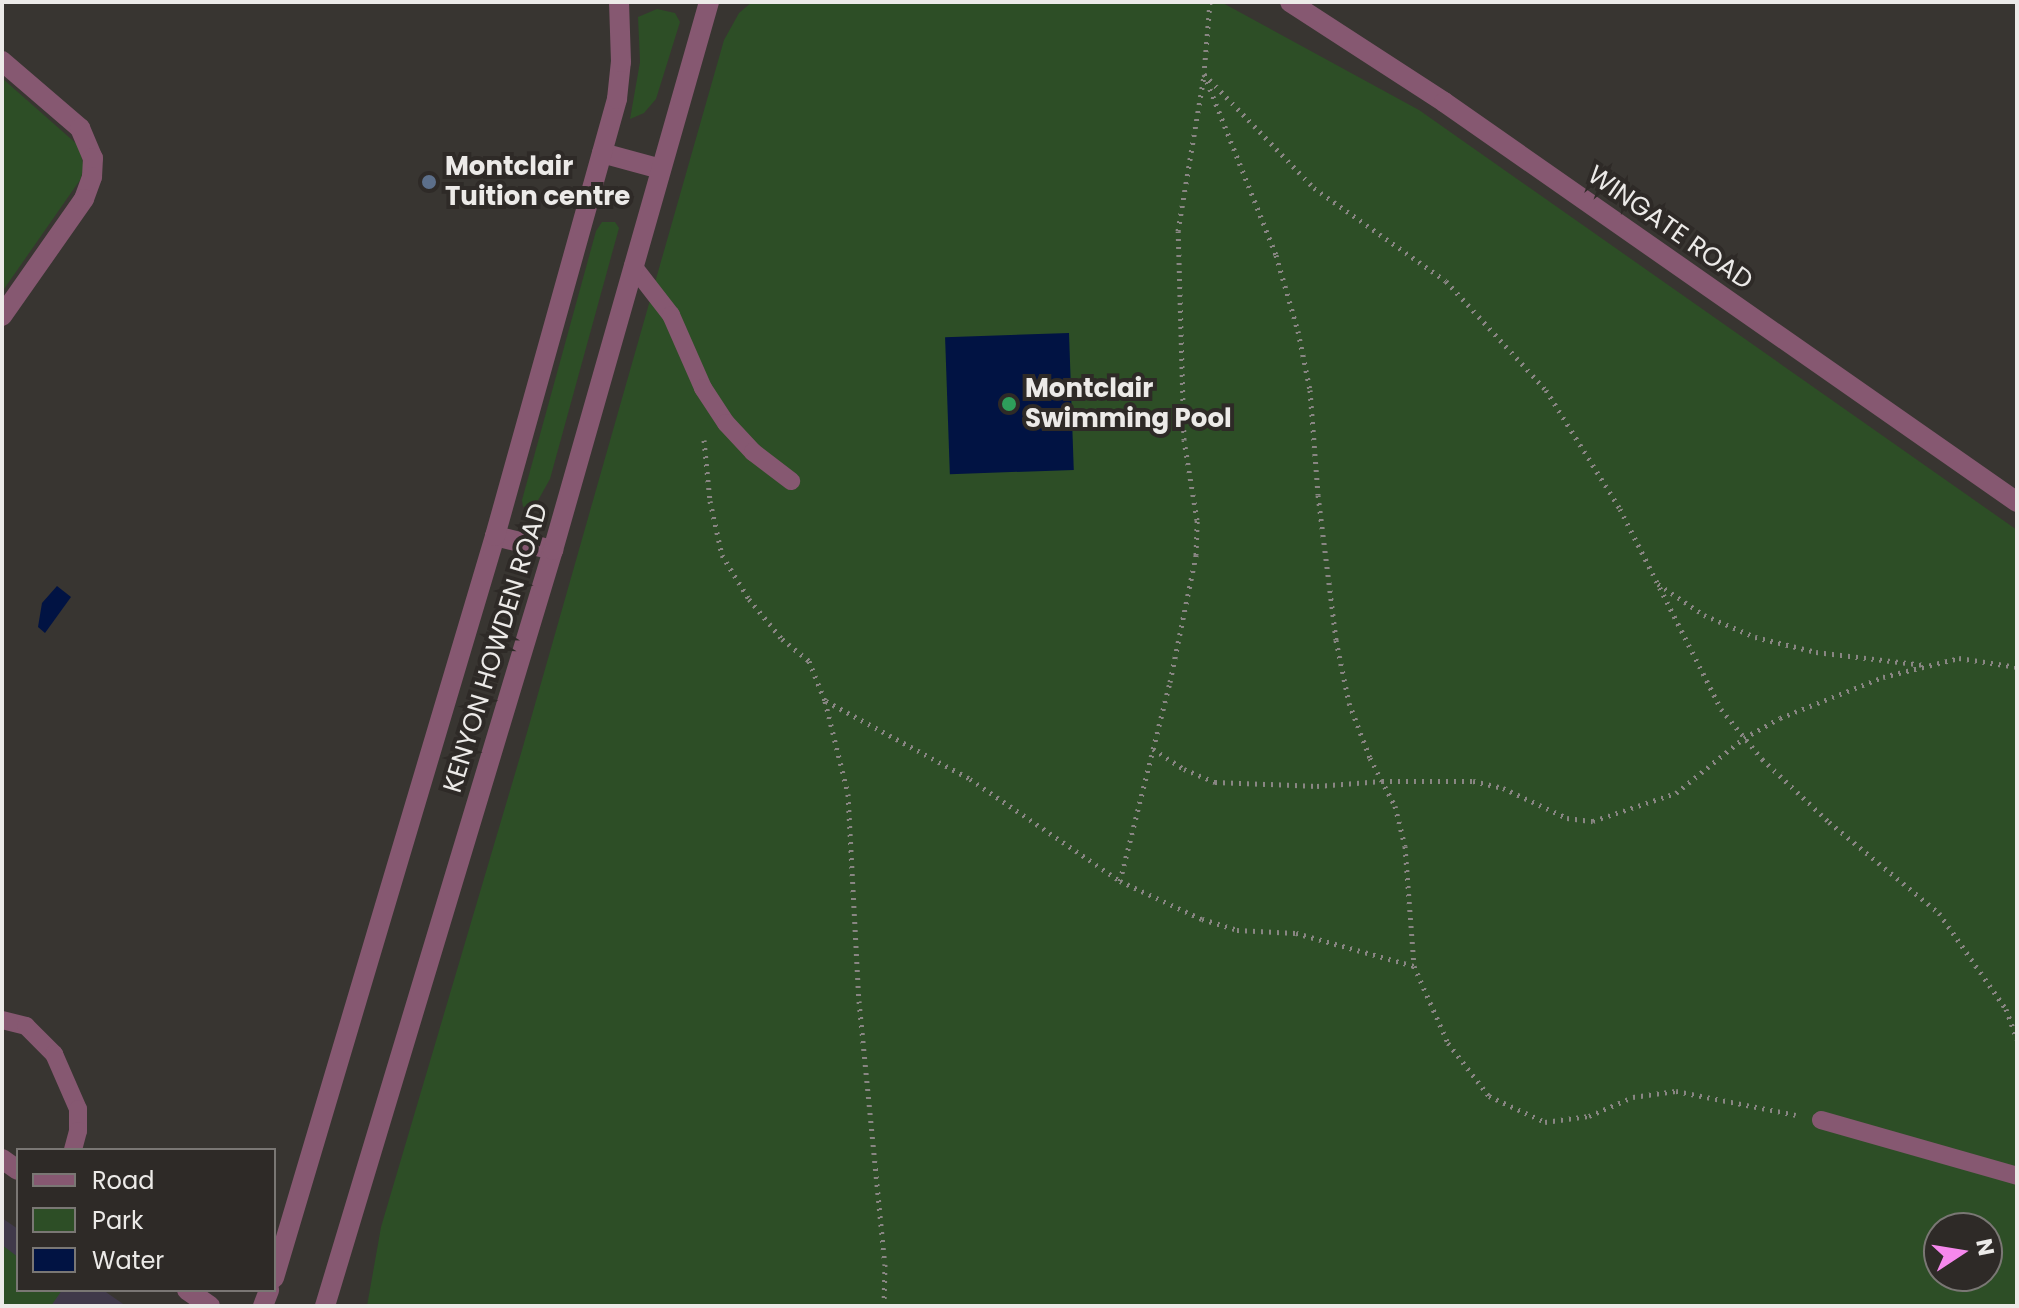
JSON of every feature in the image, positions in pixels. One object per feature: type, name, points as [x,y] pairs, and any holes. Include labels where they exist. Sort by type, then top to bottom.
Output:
[{"type":"street","name":"KENYON HOWDEN ROAD","points":[[276,1271],[495,536],[602,153],[618,87],[619,2]]},
{"type":"street","name":"KENYON HOWDEN ROAD","points":[[325,1306],[553,550],[709,2]]},
{"type":"street","name":"WINGATE ROAD","points":[[1298,4],[1444,102],[2017,502]]},
{"type":"street","points":[[2,61],[80,128],[93,158],[92,177],[84,199],[2,316]]},
{"type":"street","points":[[602,153],[661,169]]},
{"type":"street","points":[[495,536],[553,550]]},
{"type":"street","points":[[190,1292],[210,1306]]},
{"type":"lane","points":[[633,266],[671,315],[703,388],[726,423],[753,452],[791,481]]},
{"type":"lane","points":[[2,1020],[33,1032],[60,1065],[78,1109],[78,1131],[74,1148]]},
{"type":"lane","points":[[1821,1120],[2017,1176]]},
{"type":"path","points":[[1120,881],[1196,555],[1197,520],[1184,440],[1178,231],[1204,74],[1210,2]]},
{"type":"path","points":[[1204,74],[1314,188],[1446,281],[1546,390],[1620,509],[1721,709],[1744,738],[1829,822],[1939,913],[2006,1009],[2017,1039]]},
{"type":"path","points":[[1204,74],[1276,255],[1298,331],[1310,390],[1318,495],[1336,640],[1349,703],[1395,806],[1405,846],[1414,966],[1448,1043],[1489,1096],[1545,1122],[1589,1116],[1633,1097],[1676,1091],[1821,1120]]},
{"type":"path","points":[[703,388],[705,461],[722,555],[749,599],[782,639],[809,661],[825,701],[848,794],[859,1001],[885,1264],[884,1306]]},
{"type":"path","points":[[1657,584],[1704,615],[1755,637],[1816,652],[1928,665]]},
{"type":"path","points":[[1153,749],[1184,769],[1215,782],[1317,786],[1382,781],[1473,781],[1503,788],[1567,818],[1593,821],[1676,793],[1744,738],[1780,718],[1883,677],[1959,658],[2017,667]]},
{"type":"path","points":[[825,701],[970,779],[1120,881],[1202,919],[1237,930],[1296,933],[1414,966]]},
{"type":"shaded area","points":[[2,1218],[16,1228],[16,1292],[106,1292],[126,1306],[2,1306]]},
{"type":"green space","points":[[752,2],[1221,2],[1419,110],[2017,530],[2017,1306],[367,1306],[381,1227],[522,750],[724,40],[739,13]]},
{"type":"green space","points":[[657,9],[675,13],[680,22],[656,99],[644,113],[630,119],[640,62],[638,17]]},
{"type":"green space","points":[[2,78],[79,146],[84,168],[80,180],[2,292]]},
{"type":"green space","points":[[602,222],[615,222],[619,228],[550,479],[536,504],[523,507],[522,500],[596,231]]},
{"type":"green space","points":[[2,1245],[16,1256],[16,1292],[61,1292],[51,1306],[2,1306]]},
{"type":"water","name":"Montclair Swimming Pool","points":[[1069,333],[1074,470],[950,474],[945,337]]},
{"type":"water","points":[[57,586],[71,597],[45,633],[38,627],[42,603]]},
{"type":"place","name":"Montclair Tuition centre","points":[[429,182]]},
{"type":"place","name":"Montclair Swimming Pool","points":[[1009,404]]}]
